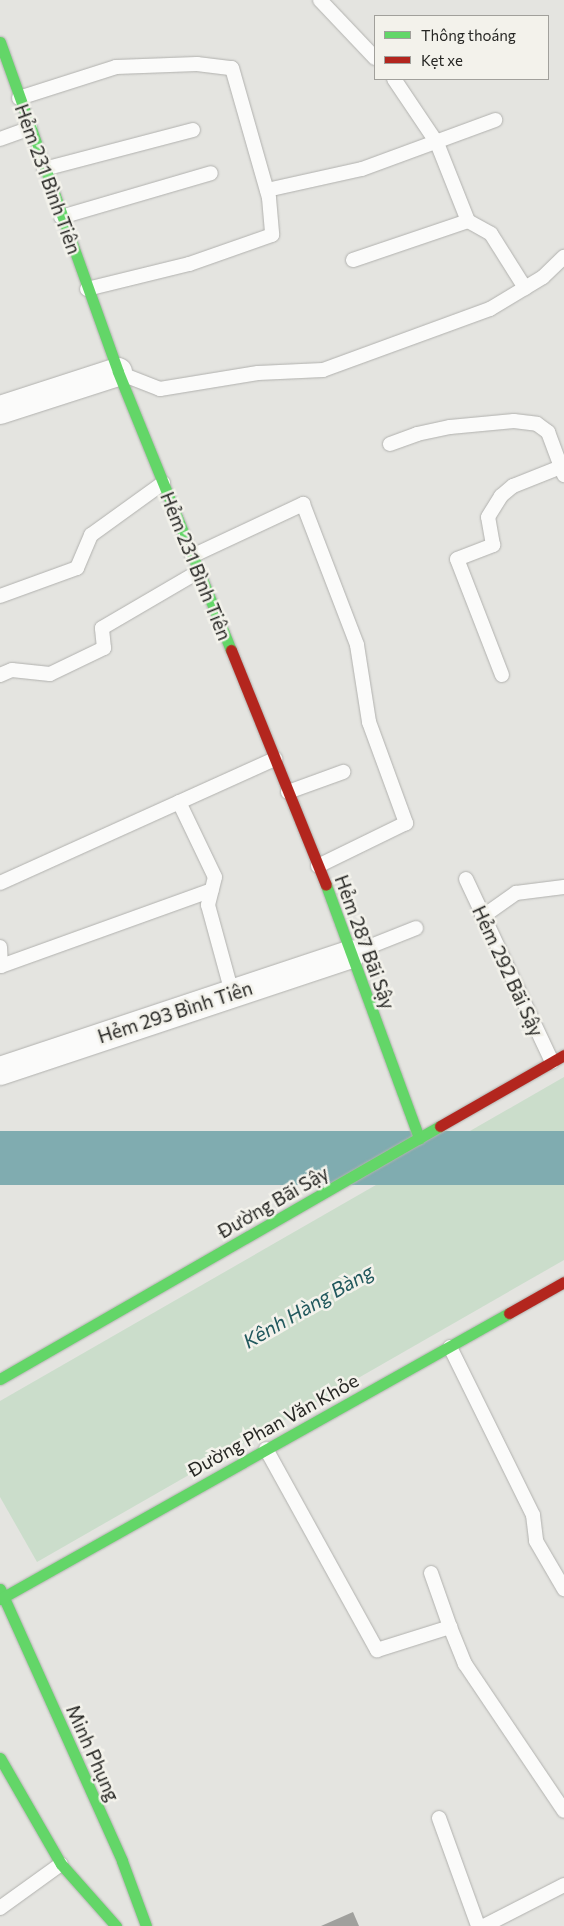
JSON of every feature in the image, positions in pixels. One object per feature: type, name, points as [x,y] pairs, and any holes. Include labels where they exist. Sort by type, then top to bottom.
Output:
[{"type":"street","name":"Hẻm 231 Bình Tiên","points":[[0,42],[3,60],[19,98],[118,372],[275,759]]},
{"type":"street","points":[[0,410],[118,372]]},
{"type":"street","name":"Hẻm 287 Bãi Sậy","points":[[275,759],[318,866],[420,1138]]},
{"type":"street","name":"Hẻm 293 Bình Tiên","points":[[0,1071],[351,954]]},
{"type":"street","name":"Đường Bãi Sậy","points":[[0,1379],[564,1055]]},
{"type":"street","name":"Đường Phan Văn Khỏe","points":[[1,1595],[564,1282]]},
{"type":"street","name":"Minh Phụng","points":[[1,1595],[122,1861],[146,1926]]},
{"type":"street","points":[[0,1758],[61,1864],[116,1926]]},
{"type":"lane","points":[[320,0],[374,57]]},
{"type":"lane","points":[[19,98],[116,67],[197,64],[232,68],[267,190],[272,235],[189,264],[88,289]]},
{"type":"lane","points":[[395,80],[438,143],[468,221],[491,234],[525,288]]},
{"type":"lane","points":[[267,190],[362,168],[438,143],[495,120]]},
{"type":"lane","points":[[0,139],[30,128]]},
{"type":"lane","points":[[44,169],[193,130]]},
{"type":"lane","points":[[61,217],[211,173]]},
{"type":"lane","points":[[353,260],[468,221]]},
{"type":"lane","points":[[118,372],[160,389],[258,373],[323,370],[490,309],[543,277],[564,257]]},
{"type":"lane","points":[[390,444],[417,434],[450,427],[514,421],[536,424],[548,432],[562,472],[513,486],[501,496],[488,517],[493,545],[457,559],[502,675]]},
{"type":"lane","points":[[0,596],[77,568],[91,535],[162,484]]},
{"type":"lane","points":[[192,556],[303,504],[357,645],[369,722],[406,823],[318,866]]},
{"type":"lane","points":[[0,675],[12,670],[50,674],[104,648],[102,628],[198,572]]},
{"type":"lane","points":[[0,883],[275,759]]},
{"type":"lane","points":[[288,792],[343,772]]},
{"type":"lane","points":[[179,802],[215,877],[208,905],[232,993]]},
{"type":"lane","name":"Hẻm 292 Bãi Sậy","points":[[466,879],[482,917],[552,1062]]},
{"type":"lane","points":[[482,917],[516,893],[564,887]]},
{"type":"lane","points":[[0,947],[1,966],[212,890]]},
{"type":"lane","points":[[351,954],[416,928]]},
{"type":"lane","points":[[450,1346],[533,1515],[536,1541],[564,1589]]},
{"type":"lane","points":[[266,1449],[377,1650],[450,1627]]},
{"type":"lane","points":[[431,1573],[465,1664],[564,1811]]},
{"type":"lane","points":[[440,1818],[478,1926]]},
{"type":"lane","points":[[0,1908],[61,1864]]},
{"type":"lane","points":[[484,1926],[564,1885]]},
{"type":"green space","points":[[564,1077],[564,1260],[37,1562],[0,1497],[0,1401]]},
{"type":"water","points":[[0,1131],[564,1131],[564,1185],[0,1185]]},
{"type":"building","points":[[353,1912],[359,1926],[321,1926]]},
{"type":"traffic: fast","points":[[0,42],[118,372],[231,650]]},
{"type":"traffic: fast","points":[[326,885],[419,1138]]},
{"type":"traffic: fast","points":[[0,1379],[440,1126]]},
{"type":"traffic: fast","points":[[0,1599],[509,1313]]},
{"type":"traffic: fast","points":[[0,1589],[122,1861],[146,1926]]},
{"type":"traffic: fast","points":[[0,1758],[61,1864],[116,1926]]},
{"type":"traffic: jam","points":[[231,650],[326,885]]},
{"type":"traffic: jam","points":[[440,1126],[564,1055]]},
{"type":"traffic: jam","points":[[509,1313],[564,1282]]},
{"type":"water label","name":"Kênh Hàng Bàng","points":[[308,1306]]}]
